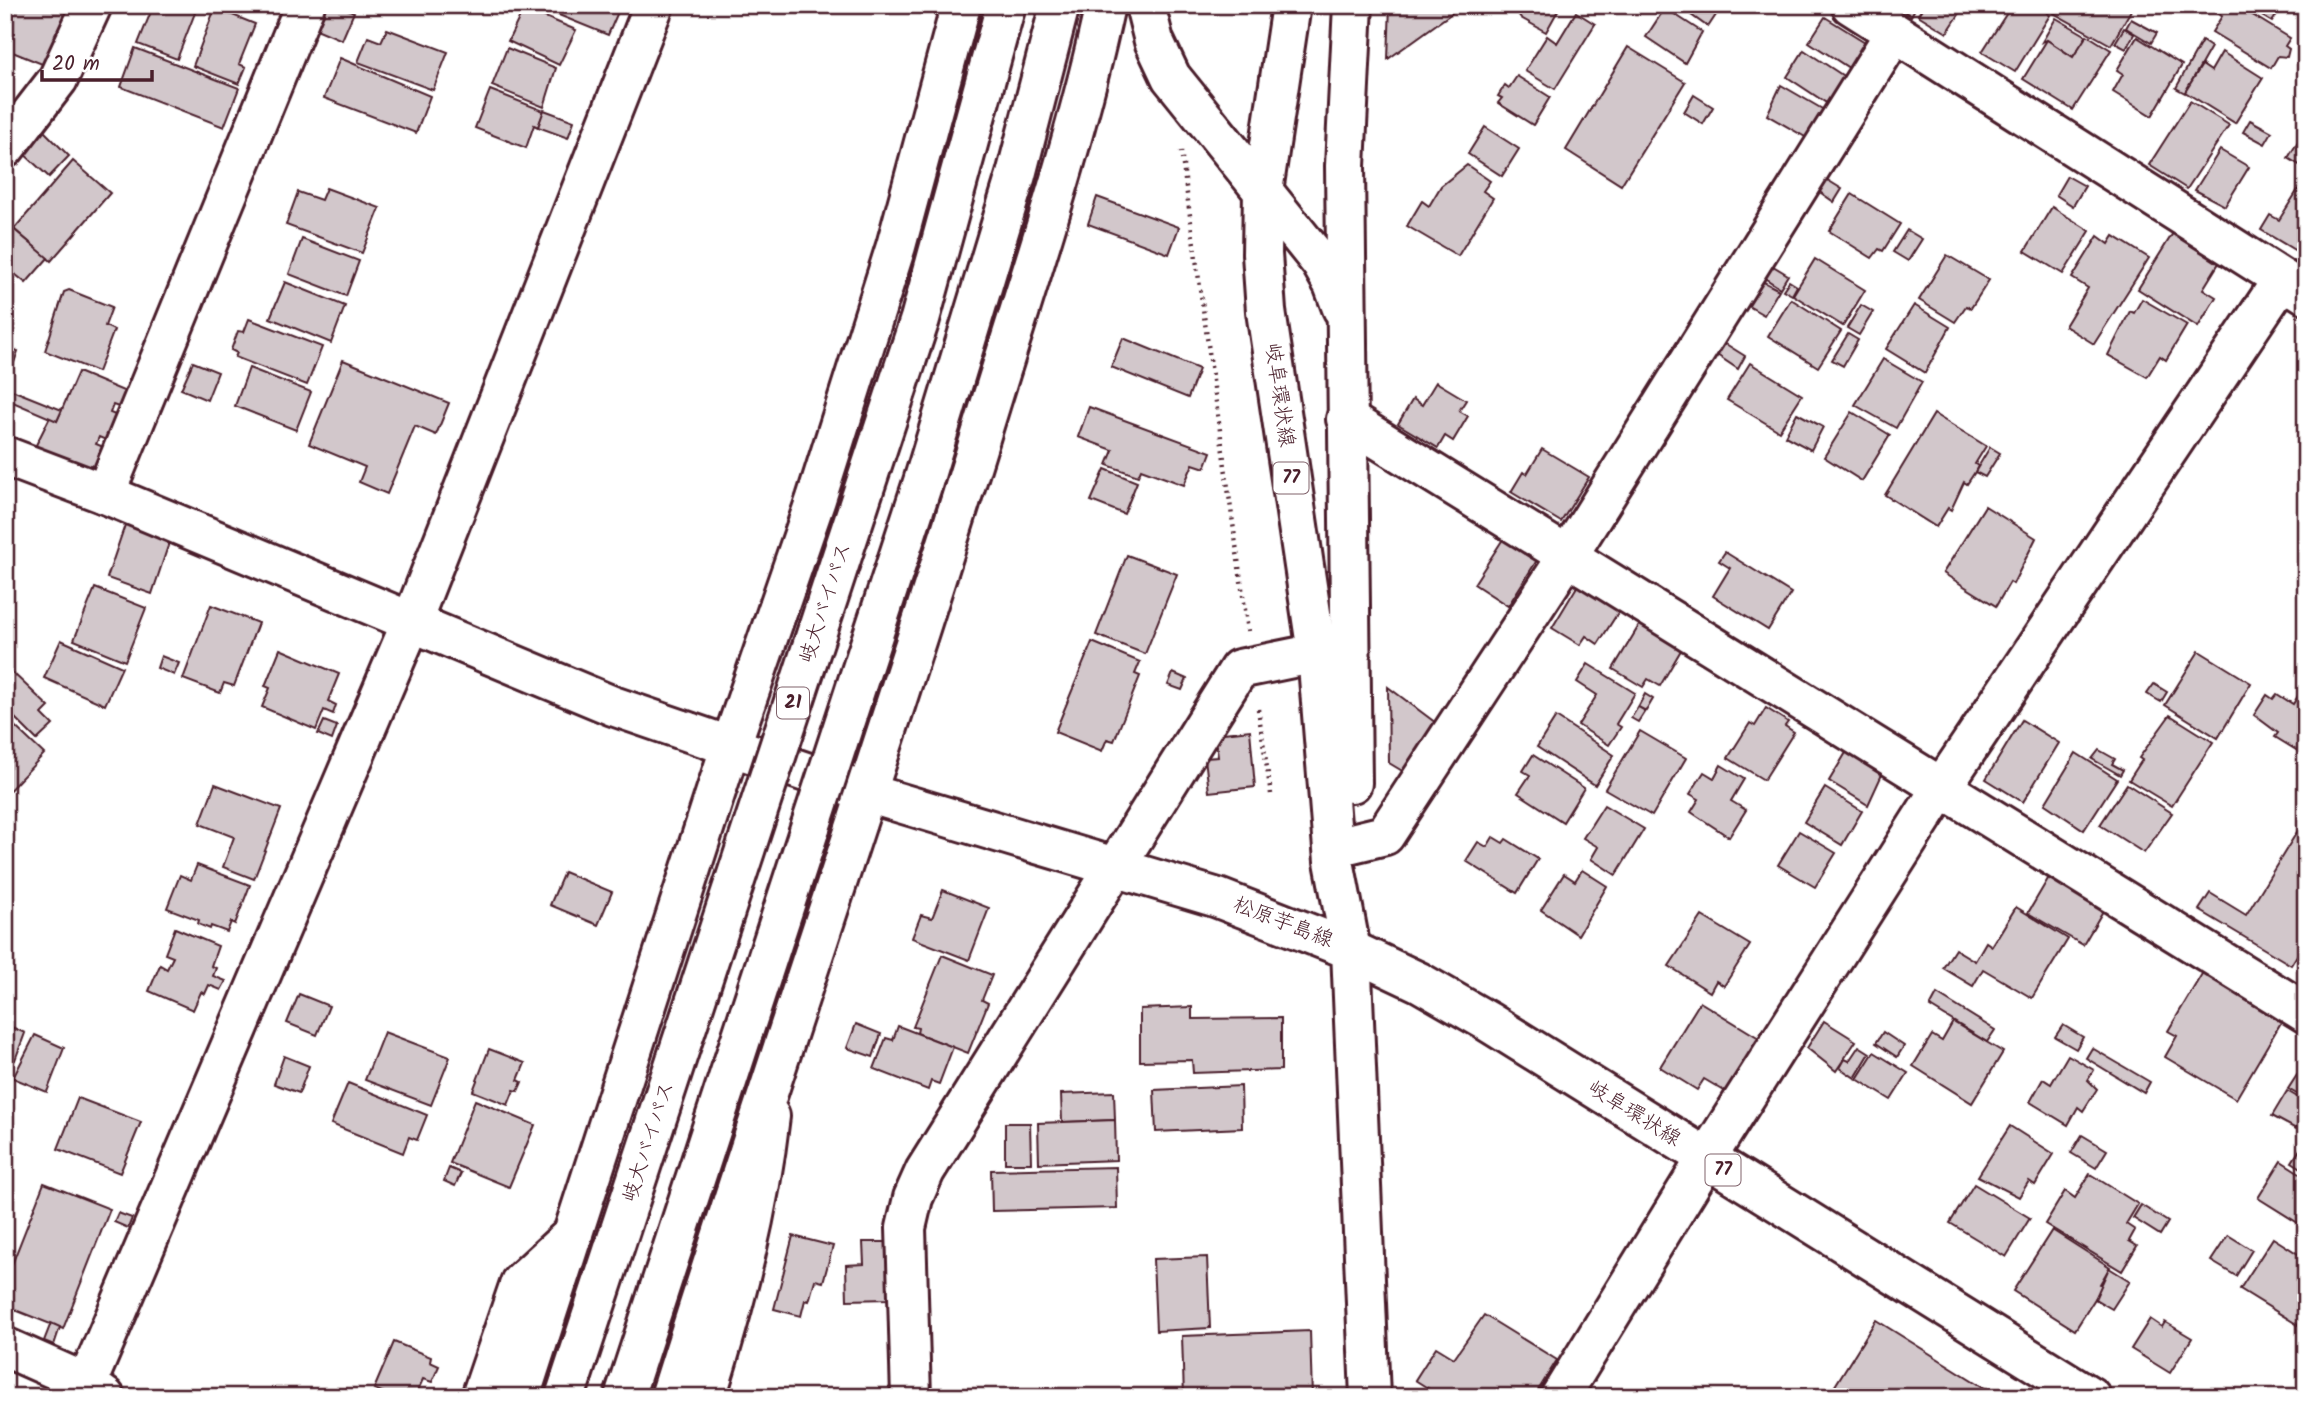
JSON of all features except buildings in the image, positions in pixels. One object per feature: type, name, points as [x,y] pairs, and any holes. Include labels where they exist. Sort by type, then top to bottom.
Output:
[{"type":"main road","points":[[5,148],[58,79],[92,5]]},
{"type":"main road","points":[[105,494],[305,5]]},
{"type":"main road","points":[[5,1347],[91,1392],[411,623],[654,5]]},
{"type":"main road","name":"岐大バイパス","points":[[565,1397],[920,319],[1006,5]]},
{"type":"main road","points":[[624,1397],[923,482],[1016,175],[1060,5]]},
{"type":"main road","points":[[670,1397],[776,1062],[867,793],[1029,278],[1095,52],[1105,5]]},
{"type":"main road","points":[[1145,5],[1154,41],[1171,77],[1264,191],[1333,284],[1342,308],[1346,340]]},
{"type":"main road","name":"岐阜環状線","points":[[1291,5],[1264,191],[1262,254],[1266,311],[1317,653],[1334,861],[1351,950],[1419,982],[1487,1021],[2091,1397]]},
{"type":"main road","points":[[1351,950],[1345,166],[1353,5]]},
{"type":"main road","points":[[1560,1397],[1706,1159],[1940,790],[2294,287],[1850,5]]},
{"type":"main road","name":"21","points":[[524,1387],[730,748],[816,499],[896,247],[958,6]]},
{"type":"main road","points":[[1352,843],[1385,835],[1569,554],[1894,34]]},
{"type":"main road","points":[[1346,419],[1569,554],[1940,790],[2306,1013]]},
{"type":"main road","name":"松原芋島線","points":[[5,456],[105,494],[613,706],[867,793],[1116,866],[1281,920],[1351,950],[1370,1397]]},
{"type":"main road","points":[[911,1397],[906,1228],[913,1198],[925,1171],[1239,669],[1317,653]]},
{"type":"main road","points":[[706,1397],[728,1328],[762,1187],[776,1062]]},
{"type":"main road","points":[[481,1397],[520,1283],[573,1234]]},
{"type":"path","points":[[1180,143],[1271,793]]}]
